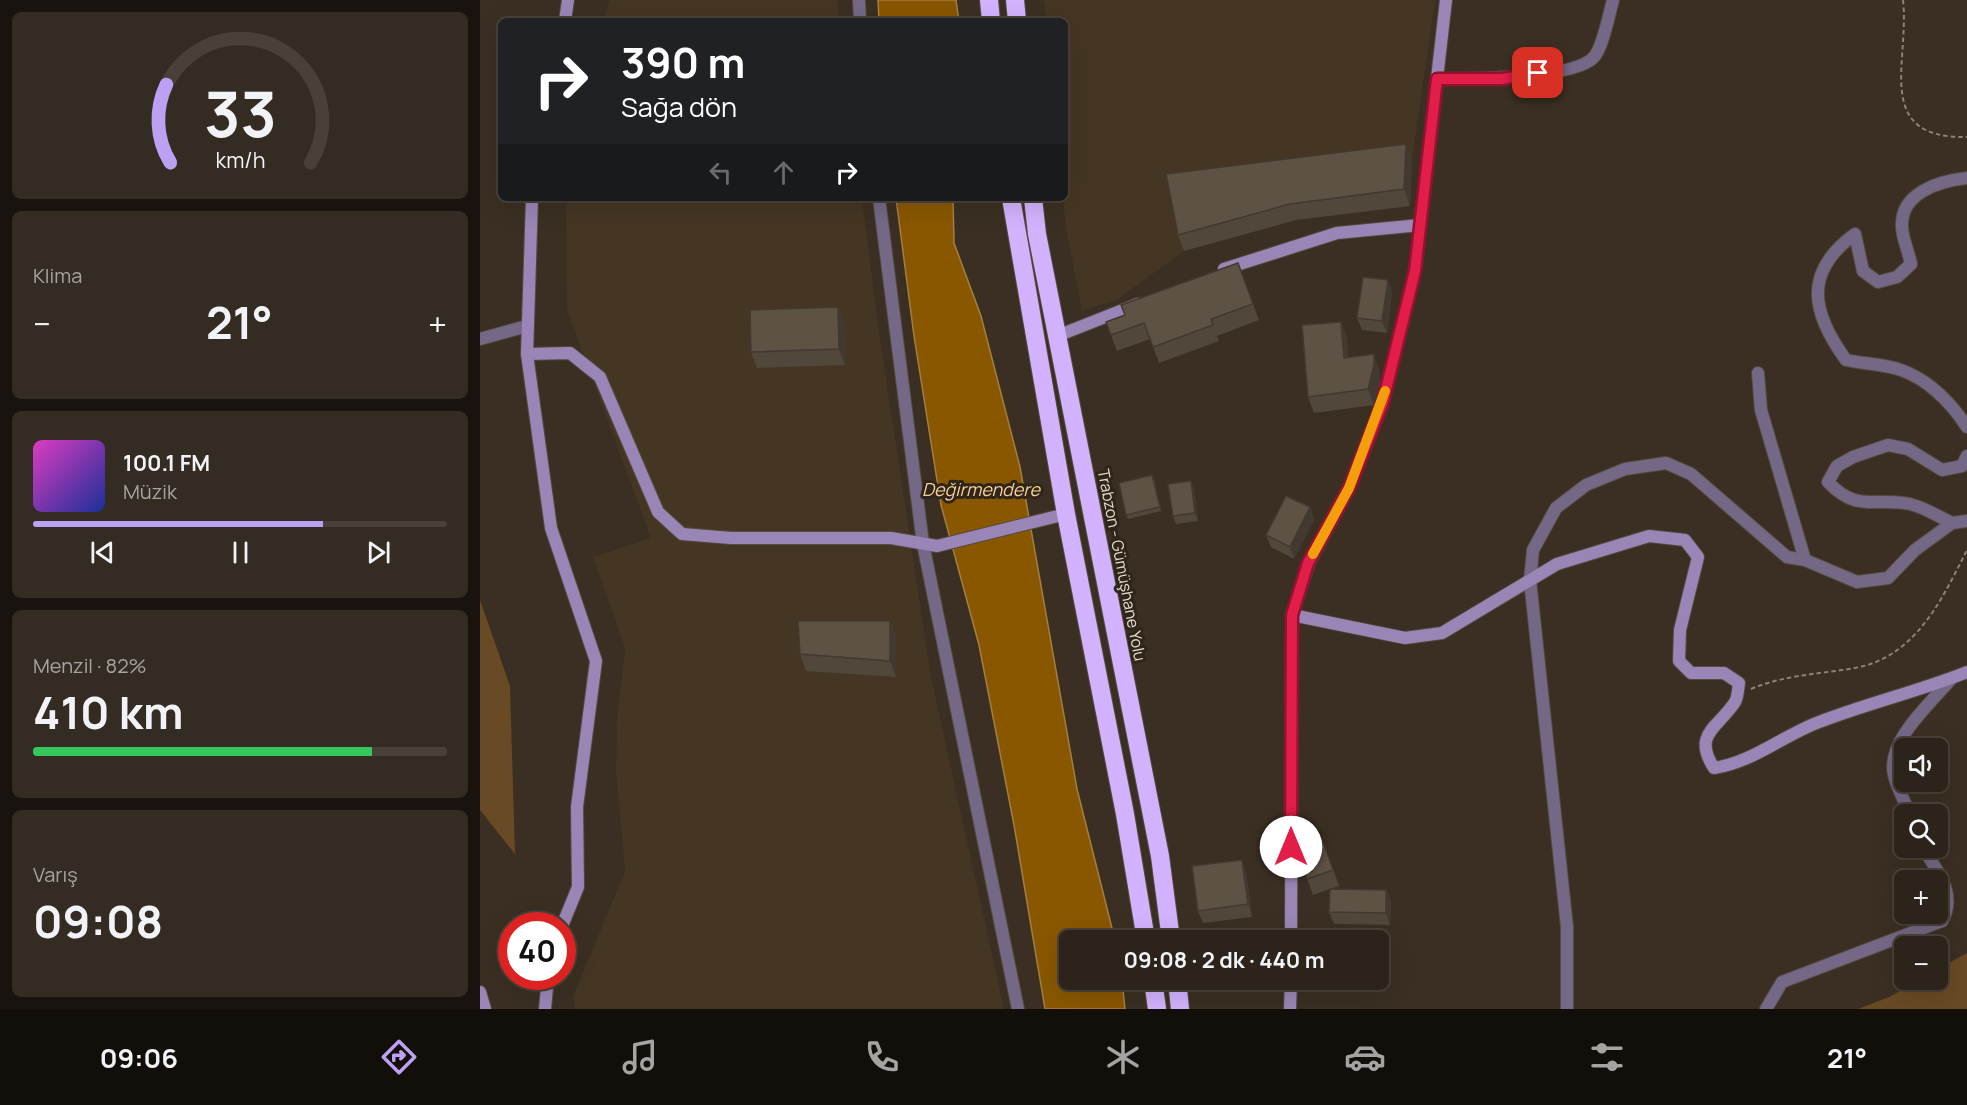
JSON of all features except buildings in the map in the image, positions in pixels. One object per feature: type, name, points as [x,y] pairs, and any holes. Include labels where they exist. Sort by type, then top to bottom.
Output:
[{"type":"highway","points":[[989,0],[991,18]]},
{"type":"highway","points":[[1015,0],[1017,18]]},
{"type":"highway","points":[[1011,201],[1057,517],[1125,814],[1144,930]]},
{"type":"highway","name":"Trabzon - Gümüşhane Yolu","points":[[1033,201],[1036,234],[1160,856],[1170,930]]},
{"type":"highway","points":[[1155,990],[1158,1009]]},
{"type":"highway","points":[[1178,990],[1180,1009]]},
{"type":"street","points":[[565,18],[568,0]]},
{"type":"street","points":[[859,0],[860,18]]},
{"type":"street","points":[[1291,930],[1292,615],[1308,563],[1349,488],[1383,402],[1415,271],[1446,0]]},
{"type":"street","points":[[1437,79],[1502,79],[1584,65],[1596,56],[1613,0]]},
{"type":"street","points":[[1967,178],[1949,180],[1931,186],[1915,196],[1903,211],[1902,229],[1911,264],[1897,277],[1878,282],[1863,270],[1855,234],[1840,245],[1828,259],[1819,275],[1817,294],[1835,345],[1846,360],[1901,370],[1917,378],[1933,387],[1967,427]]},
{"type":"street","points":[[532,201],[527,354],[551,528],[596,661],[577,807],[578,887],[568,912]]},
{"type":"street","points":[[879,201],[923,544],[1018,1009]]},
{"type":"street","points":[[1215,272],[1337,233],[1420,225]]},
{"type":"street","points":[[1057,336],[1149,300]]},
{"type":"street","points":[[480,339],[527,326]]},
{"type":"street","points":[[527,354],[570,353],[600,377],[658,512],[682,534],[731,538],[891,538],[937,546],[1057,517]]},
{"type":"street","points":[[1758,373],[1761,410],[1805,560]]},
{"type":"street","points":[[1952,524],[1914,505],[1895,501],[1858,502],[1840,496],[1828,482],[1837,466],[1853,457],[1888,445],[1908,449],[1942,470],[1962,466],[1967,456]]},
{"type":"street","points":[[1567,1009],[1567,927],[1530,579],[1533,550],[1556,508],[1586,485],[1625,469],[1666,463],[1691,474],[1787,557],[1805,560],[1857,582],[1888,578],[1915,550],[1952,524],[1967,521]]},
{"type":"street","points":[[1292,615],[1405,638],[1442,633],[1557,564],[1649,536],[1685,540],[1698,557],[1680,630],[1679,661],[1691,673],[1724,674],[1739,683],[1736,700],[1707,735],[1705,754],[1714,768],[1732,765],[1814,724],[1967,672]]},
{"type":"street","points":[[1906,804],[1894,775],[1893,758],[1899,741],[1952,678]]},
{"type":"street","points":[[1766,1009],[1782,982],[1942,921],[1948,909],[1946,886],[1929,858]]},
{"type":"street","points":[[545,1009],[547,990]]},
{"type":"street","points":[[1290,1009],[1291,990]]},
{"type":"street","points":[[480,992],[485,1009]]},
{"type":"path","points":[[1903,0],[1901,81],[1908,117],[1923,130],[1943,136],[1967,137]]},
{"type":"path","points":[[1736,700],[1753,688],[1773,682],[1858,668],[1891,654],[1911,641],[1941,601],[1967,550]]},
{"type":"shaded area","points":[[610,0],[837,0],[840,18],[604,18]]},
{"type":"shaded area","points":[[1044,0],[1435,0],[1412,160],[1410,206],[1296,220],[1184,251],[1115,301],[1082,310],[1066,228],[1063,201],[1068,201],[1068,18],[1046,18]]},
{"type":"shaded area","points":[[566,201],[862,201],[878,325],[931,677],[1004,1009],[575,1009],[573,997],[625,871],[616,770],[617,720],[625,648],[593,557],[651,538],[567,310]]},
{"type":"shaded area","points":[[480,600],[510,686],[515,854],[480,810]]},
{"type":"shaded area","points":[[1967,953],[1967,1009],[1858,1009],[1902,990],[1948,990],[1948,963]]},
{"type":"water","points":[[878,0],[956,0],[959,18],[879,18]]},
{"type":"water","name":"Değirmendere","points":[[896,201],[953,201],[954,243],[981,316],[1020,467],[1077,789],[1112,930],[1059,930],[1059,990],[1123,990],[1125,1009],[1045,1009],[1014,825],[979,645],[941,505],[914,336]]},
{"type":"slow traffic","points":[[1313,554],[1349,488],[1383,402],[1385,391]]},
{"type":"route","points":[[1291,847],[1292,615],[1308,563],[1349,488],[1383,402],[1415,271],[1437,79],[1502,79],[1538,73]]}]
